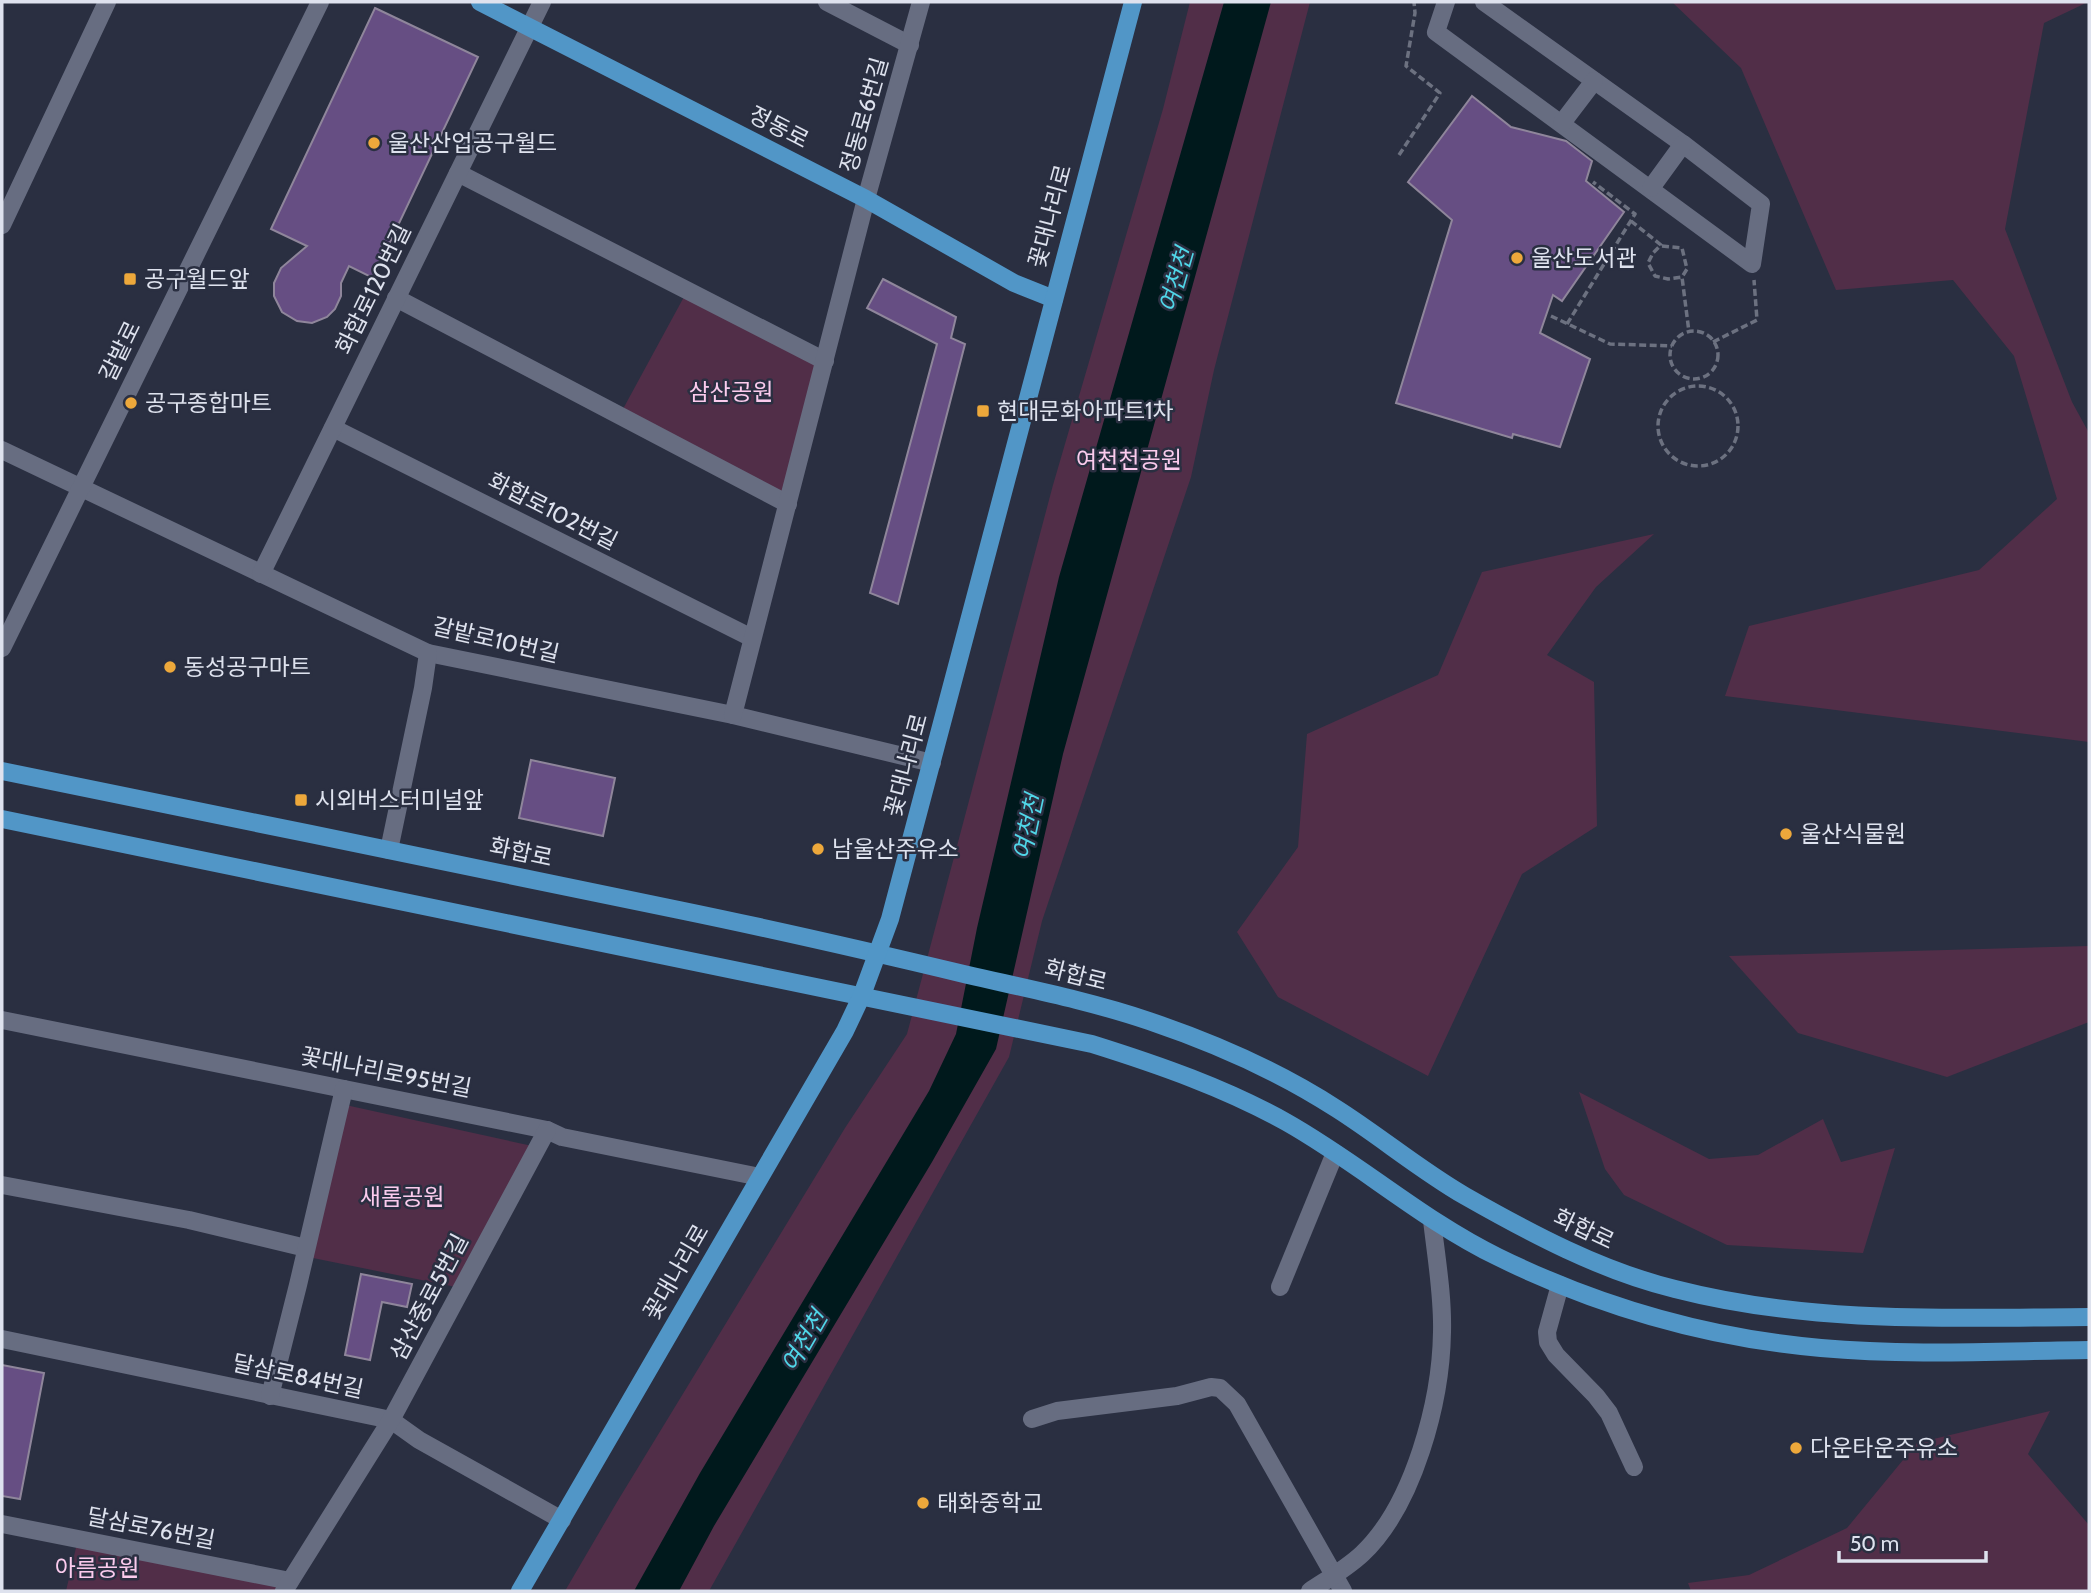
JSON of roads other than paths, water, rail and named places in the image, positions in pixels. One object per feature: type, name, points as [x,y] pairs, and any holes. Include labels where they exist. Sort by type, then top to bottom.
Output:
[{"type":"main road","name":"정동로","points":[[480,2],[866,199],[1014,282],[1054,299]]},
{"type":"main road","name":"꽃대나리로","points":[[520,1591],[845,1031],[879,954],[1133,2]]},
{"type":"main road","name":"화합로","points":[[2,771],[781,931],[1051,994],[1151,1022],[1255,1064],[1339,1110],[1465,1196],[1564,1248],[1617,1271],[1672,1289],[1755,1306],[1827,1315],[1901,1318],[2089,1317]]},
{"type":"main road","points":[[2,819],[909,1004],[1092,1044],[1196,1079],[1285,1121],[1432,1220],[1496,1256],[1560,1285],[1664,1321],[1750,1339],[1822,1348],[1899,1351],[2089,1350]]},
{"type":"street","points":[[2,225],[107,2]]},
{"type":"street","name":"갈밭로","points":[[2,648],[320,2]]},
{"type":"street","name":"화합로120번길","points":[[261,574],[542,2]]},
{"type":"street","name":"정동로6번길","points":[[827,2],[910,45]]},
{"type":"street","name":"정동로6번길","points":[[866,199],[921,2]]},
{"type":"street","points":[[1446,2],[1436,32],[1752,264],[1761,204],[1683,144],[1484,2]]},
{"type":"street","points":[[1562,123],[1594,81]]},
{"type":"street","points":[[1651,188],[1683,144]]},
{"type":"street","points":[[458,173],[825,361]]},
{"type":"street","points":[[733,715],[866,199]]},
{"type":"street","points":[[396,298],[788,504]]},
{"type":"street","name":"화합로102번길","points":[[333,428],[752,638]]},
{"type":"street","name":"갈밭로10번길","points":[[2,450],[428,653],[733,715],[932,763]]},
{"type":"street","points":[[389,850],[428,653]]},
{"type":"street","name":"꽃대나리로95번길","points":[[2,1020],[547,1129],[562,1137],[760,1177]]},
{"type":"street","points":[[270,1396],[344,1089]]},
{"type":"street","name":"삼산중로5번길","points":[[287,1586],[391,1420],[547,1129]]},
{"type":"street","points":[[1280,1287],[1335,1153]]},
{"type":"street","points":[[2,1185],[189,1220],[306,1248]]},
{"type":"street","points":[[1310,1591],[1363,1553],[1392,1517],[1406,1490],[1430,1416],[1442,1331],[1432,1220]]},
{"type":"street","points":[[1560,1285],[1547,1332],[1548,1342],[1556,1355],[1596,1395],[1609,1413],[1634,1467]]},
{"type":"street","name":"달삼로84번길","points":[[2,1339],[391,1420],[419,1440],[562,1520]]},
{"type":"street","points":[[1032,1419],[1057,1411],[1147,1400],[1211,1387],[1220,1388],[1237,1404],[1343,1591]]},
{"type":"street","name":"달삼로76번길","points":[[2,1524],[287,1586]]},
{"type":"water","name":"여천천","points":[[1224,2],[1271,2],[1063,754],[996,1049],[932,1162],[714,1526],[679,1591],[634,1591],[700,1473],[929,1091],[956,1034],[977,928],[1059,577]]},
{"type":"place","name":"울산산업공구월드","points":[[374,143]]},
{"type":"place","name":"울산도서관","points":[[1517,258]]},
{"type":"place","name":"공구월드앞","points":[[130,279]]},
{"type":"place","name":"공구종합마트","points":[[131,403]]},
{"type":"place","name":"현대문화아파트1차","points":[[983,411]]},
{"type":"place","name":"동성공구마트","points":[[170,667]]},
{"type":"place","name":"시외버스터미널앞","points":[[301,800]]},
{"type":"place","name":"울산식물원","points":[[1786,834]]},
{"type":"place","name":"남울산주유소","points":[[818,849]]},
{"type":"place","name":"다운타운주유소","points":[[1796,1448]]},
{"type":"place","name":"태화중학교","points":[[923,1503]]},
{"type":"park label","name":"삼산공원","points":[[731,392]]},
{"type":"park label","name":"여천천공원","points":[[1129,460]]},
{"type":"park label","name":"새롬공원","points":[[402,1197]]},
{"type":"park label","name":"아름공원","points":[[97,1568]]}]
